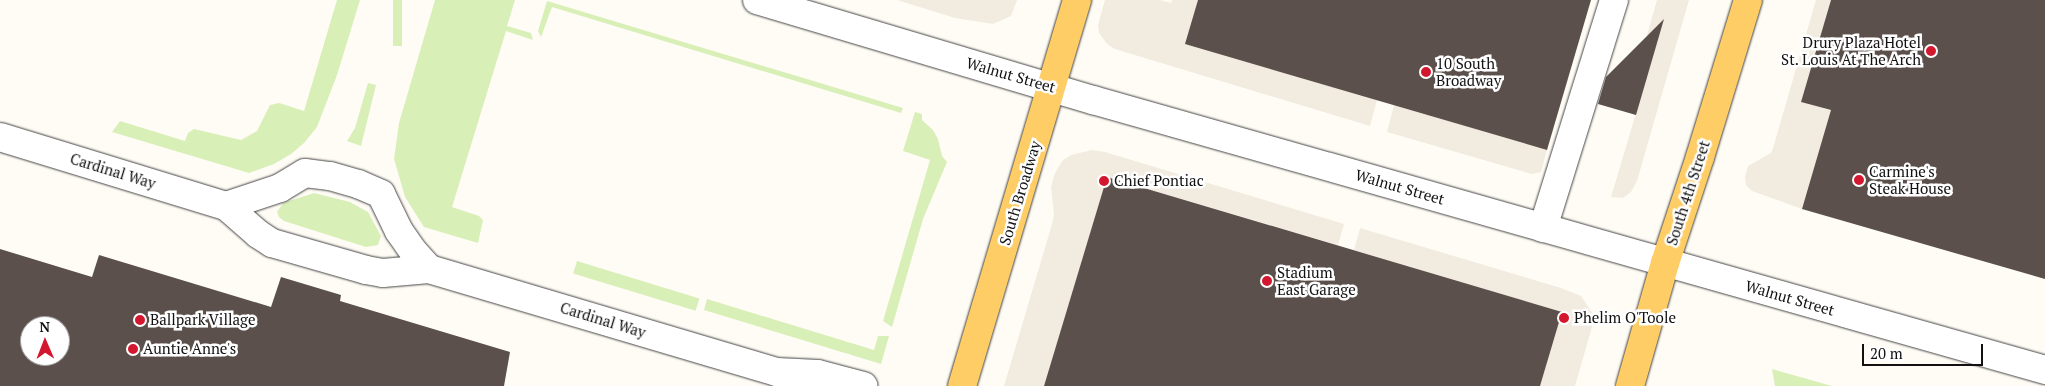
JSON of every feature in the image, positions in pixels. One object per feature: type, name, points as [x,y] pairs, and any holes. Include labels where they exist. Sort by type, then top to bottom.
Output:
[{"type":"main road","name":"South Broadway","points":[[962,386],[1077,0]]},
{"type":"main road","name":"South 4th Street","points":[[1630,386],[1665,262],[1748,0]]},
{"type":"street","name":"Walnut Street","points":[[756,0],[1051,87],[2045,370]]},
{"type":"street","points":[[1543,228],[1614,0]]},
{"type":"street","name":"Cardinal Way","points":[[0,137],[226,206],[258,234],[272,243],[366,270],[383,273],[429,269],[788,379],[818,374],[863,386]]},
{"type":"street","points":[[226,206],[280,188],[306,173],[330,176],[358,184],[381,194],[399,231],[429,269]]},
{"type":"green space","points":[[337,0],[360,0],[337,75],[317,127],[304,143],[291,154],[274,164],[249,173],[112,132],[120,121],[185,141],[188,133],[194,129],[241,140],[257,131],[270,105],[279,103],[304,111]]},
{"type":"green space","points":[[393,0],[402,0],[402,46],[393,46]]},
{"type":"green space","points":[[435,0],[515,0],[507,26],[531,33],[533,40],[506,31],[452,207],[479,216],[483,220],[478,243],[424,227],[405,197],[394,159],[399,123]]},
{"type":"green space","points":[[547,1],[903,108],[901,113],[552,7],[541,37],[538,31]]},
{"type":"green space","points":[[368,83],[376,85],[361,146],[347,141],[355,128]]},
{"type":"green space","points":[[915,112],[922,114],[922,120],[933,130],[938,139],[942,156],[947,162],[923,219],[892,327],[883,321],[930,160],[903,151]]},
{"type":"green space","points":[[314,193],[350,202],[368,212],[381,236],[378,245],[366,247],[284,221],[279,217],[277,212],[283,203]]},
{"type":"green space","points":[[577,261],[699,298],[696,311],[573,273]]},
{"type":"green space","points":[[707,299],[874,350],[878,336],[889,336],[881,364],[704,310]]},
{"type":"green space","points":[[1772,369],[1832,386],[1775,386]]},
{"type":"shaded area","points":[[897,0],[1017,0],[1011,16],[993,24],[955,18]]},
{"type":"shaded area","points":[[1105,0],[1160,0],[1171,3],[1172,0],[1198,0],[1377,100],[1370,126],[1115,49],[1107,44],[1099,33],[1098,25]]},
{"type":"shaded area","points":[[1657,0],[1689,0],[1637,181],[1631,192],[1623,198],[1611,197],[1653,56],[1650,36],[1647,35]]},
{"type":"shaded area","points":[[1816,0],[1831,0],[1801,102],[1850,116],[1802,209],[1752,191],[1746,185],[1745,177],[1748,166],[1771,153]]},
{"type":"shaded area","points":[[1394,105],[1547,150],[1541,172],[1532,174],[1387,132]]},
{"type":"shaded area","points":[[1092,150],[1105,152],[1344,224],[1338,245],[1107,177],[1044,386],[1004,386],[1052,224],[1054,214],[1051,187],[1055,173],[1062,161],[1071,155]]},
{"type":"shaded area","points":[[1360,228],[1561,288],[1581,296],[1593,314],[1592,327],[1575,386],[1540,386],[1562,312],[1354,250]]},
{"type":"building","name":"10 South Broadway","points":[[1198,0],[1591,0],[1547,150],[1185,44]]},
{"type":"building","points":[[1831,0],[2045,0],[2045,279],[1802,209],[1831,110],[1801,102]]},
{"type":"building","points":[[1664,19],[1636,115],[1598,104],[1606,77]]},
{"type":"building","name":"Stadium East Garage","points":[[1107,177],[1562,312],[1540,386],[1044,386]]},
{"type":"building","name":"Ballpark Village","points":[[0,249],[92,277],[99,255],[271,307],[281,277],[341,295],[340,301],[510,352],[504,386],[0,386]]},
{"type":"place","name":"Drury Plaza Hotel St. Louis At The Arch","points":[[1931,51]]},
{"type":"place","name":"10 South Broadway","points":[[1426,72]]},
{"type":"place","name":"Carmine's Steak House","points":[[1859,180]]},
{"type":"place","name":"Chief Pontiac","points":[[1104,181]]},
{"type":"place","name":"Stadium East Garage","points":[[1267,281]]},
{"type":"place","name":"Phelim O'Toole","points":[[1564,318]]},
{"type":"place","name":"Ballpark Village","points":[[140,320]]},
{"type":"place","name":"Auntie Anne's","points":[[133,349]]}]
